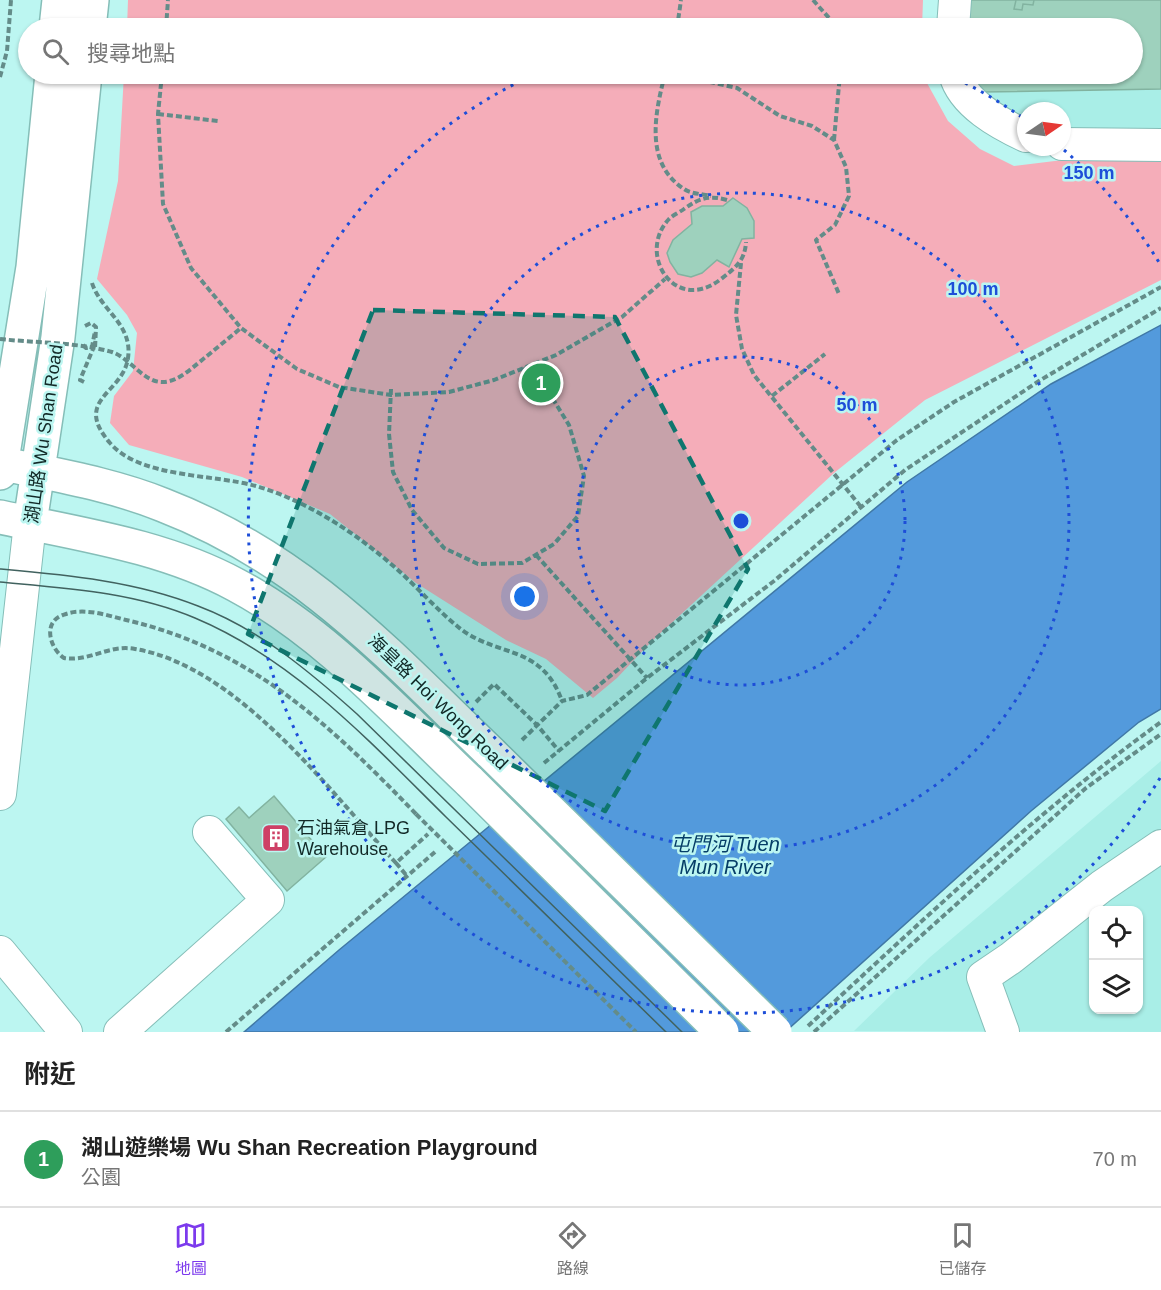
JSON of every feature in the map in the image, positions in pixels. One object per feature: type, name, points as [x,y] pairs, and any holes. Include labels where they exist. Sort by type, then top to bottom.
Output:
[{"type":"main road","points":[[57,18],[59,0]]},
{"type":"main road","points":[[90,18],[92,0]]},
{"type":"main road","name":"湖山路 Wu Shan Road","points":[[0,466],[33,267],[51,84]]},
{"type":"main road","name":"湖山路 Wu Shan Road","points":[[15,520],[36,471],[58,337],[84,84]]},
{"type":"main road","name":"海皇路 Hoi Wong Road","points":[[0,466],[36,471],[99,485],[162,504],[229,534],[261,552],[322,594],[351,618],[491,753],[775,1032]]},
{"type":"main road","name":"海皇路 Hoi Wong Road","points":[[15,520],[166,556],[235,584],[267,603],[326,647],[470,782],[722,1032]]},
{"type":"street","points":[[954,18],[955,0]]},
{"type":"street","points":[[959,84],[973,102],[994,120],[1017,132]]},
{"type":"street","points":[[1071,144],[1161,145]]},
{"type":"street","name":"湖山路 Wu Shan Road","points":[[1,786],[15,520]]},
{"type":"street","points":[[120,1032],[268,900],[209,832]]},
{"type":"street","points":[[1003,1032],[983,977],[1011,958],[1102,886],[1161,846]]},
{"type":"street","points":[[0,952],[66,1032]]},
{"type":"path","points":[[0,77],[7,51],[11,0]]},
{"type":"path","points":[[167,18],[168,0]]},
{"type":"path","points":[[678,18],[681,0]]},
{"type":"path","points":[[813,0],[829,18]]},
{"type":"path","points":[[161,84],[158,114],[163,204],[191,268],[241,328],[297,369],[339,387],[391,392],[449,392],[525,367],[556,355],[622,317],[665,279]]},
{"type":"path","points":[[662,84],[655,143],[666,173],[686,190],[728,200]]},
{"type":"path","points":[[719,84],[737,88],[780,116],[812,126],[834,140]]},
{"type":"path","points":[[838,294],[816,240],[835,225],[849,196],[846,167],[834,140],[839,84]]},
{"type":"path","points":[[158,114],[218,121]]},
{"type":"path","points":[[712,196],[695,201],[669,220],[661,234],[657,255],[665,279],[680,289],[698,291],[714,284],[741,263]]},
{"type":"path","points":[[746,242],[741,263],[736,315],[742,349],[754,375],[861,507]]},
{"type":"path","points":[[92,274],[93,286],[121,323],[128,342],[125,371],[99,399],[96,414],[109,442],[121,454],[139,464],[256,486],[317,513],[345,530],[398,570],[462,629],[518,653],[538,667],[558,689],[562,701]]},
{"type":"path","points":[[522,740],[562,701],[582,698],[897,440],[954,402],[1161,287]]},
{"type":"path","points":[[544,763],[646,678],[774,581],[905,470],[1038,381],[1161,308]]},
{"type":"path","points":[[84,330],[91,323],[96,327],[94,349],[80,380],[84,382]]},
{"type":"path","points":[[0,339],[94,349],[125,358],[150,378],[163,382],[177,378],[241,328]]},
{"type":"path","points":[[83,336],[83,346],[89,349],[94,344],[95,331]]},
{"type":"path","points":[[771,396],[825,354]]},
{"type":"path","points":[[391,392],[389,434],[393,472],[412,510],[444,548],[478,564],[522,563],[554,544],[578,516],[584,476],[569,425],[551,396],[525,367]]},
{"type":"path","points":[[536,555],[646,678]]},
{"type":"path","points":[[407,876],[260,718],[226,691],[188,666],[136,649],[110,649],[83,660],[64,658],[57,653],[50,638],[50,630],[58,618],[78,611],[166,629],[201,643],[238,663],[296,700],[363,760],[636,1032]]},
{"type":"path","points":[[471,707],[494,684],[537,725],[559,751]]},
{"type":"path","points":[[808,1026],[1041,816],[1114,756],[1161,722]]},
{"type":"path","points":[[814,1032],[1086,789],[1161,734]]},
{"type":"path","points":[[396,863],[428,834]]},
{"type":"path","points":[[226,1032],[435,852]]},
{"type":"highlighted area","points":[[373,310],[615,317],[748,569],[605,811],[248,634]]},
{"type":"shaded area","points":[[128,0],[923,0],[922,18],[127,18]]},
{"type":"shaded area","points":[[1161,0],[1161,134],[1071,134],[1071,102],[1017,102],[1017,119],[999,108],[976,84],[1143,84],[1143,18],[1035,18]]},
{"type":"shaded area","points":[[123,84],[928,84],[948,121],[980,149],[1014,166],[1161,148],[1161,280],[925,400],[834,473],[593,698],[546,659],[506,640],[416,583],[330,514],[242,477],[129,445],[110,423],[114,396],[133,371],[137,333],[127,315],[97,279],[118,181]]},
{"type":"shaded area","points":[[1161,761],[1161,1032],[854,1031],[929,958]]},
{"type":"water","name":"屯門河 Tuen Mun River","points":[[1161,325],[1161,709],[1139,722],[1031,811],[785,1032],[244,1032],[339,950],[907,482],[1051,384]]},
{"type":"building","points":[[967,0],[1161,0],[1161,89],[982,92],[975,84],[1143,84],[1143,18],[966,18]]},
{"type":"building","points":[[1016,0],[1034,0],[1033,5],[1023,4],[1022,10],[1014,9]]},
{"type":"building","points":[[733,198],[747,208],[754,221],[754,238],[742,239],[729,267],[717,260],[702,273],[691,277],[678,274],[667,253],[673,240],[692,224],[691,212],[702,206],[723,206]]},
{"type":"building","name":"石油氣倉 LPG Warehouse","points":[[274,796],[326,857],[287,891],[226,819],[239,807],[249,818]]},
{"type":"tram line","points":[[0,569],[100,580],[174,597],[220,615],[282,652],[357,714],[682,1032]]},
{"type":"tram line","points":[[0,582],[99,592],[148,602],[195,618],[266,656],[330,705],[360,732],[666,1032]]},
{"type":"place","name":"湖山遊樂場 Wu Shan Recreation Playground","points":[[541,383]]},
{"type":"place","name":"石油氣倉 LPG Warehouse","points":[[276,838]]}]
